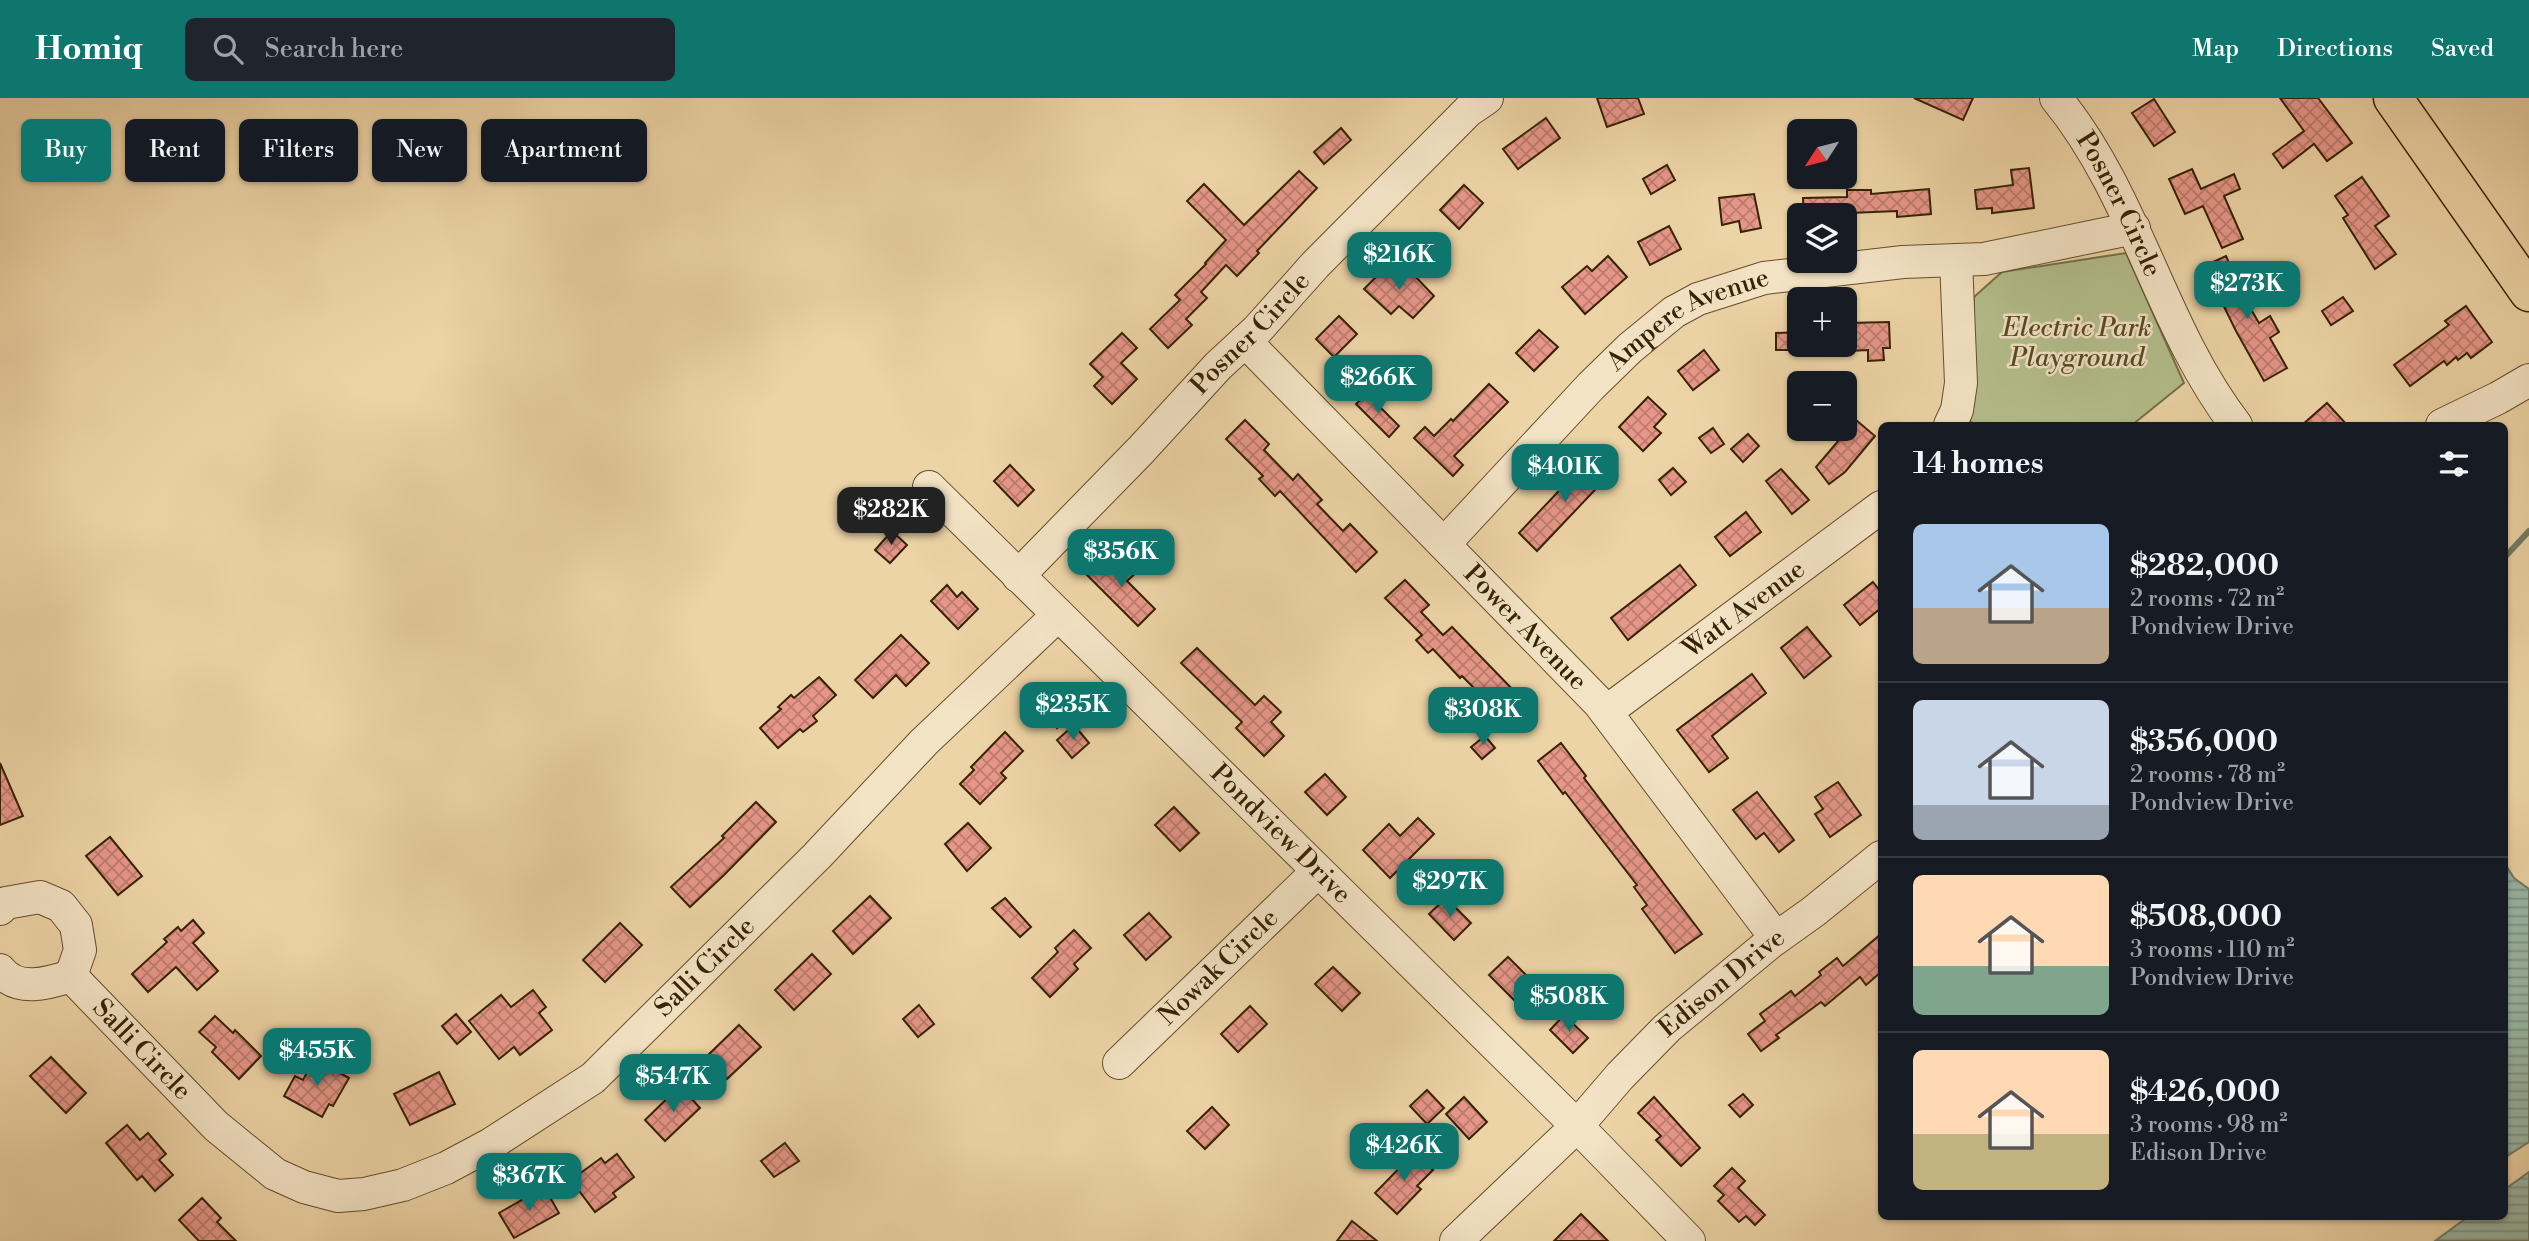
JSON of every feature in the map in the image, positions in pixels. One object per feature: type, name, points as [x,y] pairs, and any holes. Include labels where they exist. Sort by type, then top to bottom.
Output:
[{"type":"main road","points":[[2393,98],[2529,292]]},
{"type":"street","name":"Posner Circle","points":[[1018,576],[1315,265],[1468,111],[1488,98]]},
{"type":"street","name":"Posner Circle","points":[[2056,98],[2090,145],[2123,203],[2197,364],[2234,422]]},
{"type":"street","name":"Ampere Avenue","points":[[1444,544],[1591,386],[1630,348],[1674,312],[1698,299],[1764,278],[1903,262],[1984,259],[2134,228]]},
{"type":"street","points":[[1952,422],[1961,383],[1956,260]]},
{"type":"street","name":"Power Avenue","points":[[1245,341],[1606,712],[1776,938]]},
{"type":"street","points":[[2448,422],[2529,380]]},
{"type":"street","name":"Pondview Drive","points":[[929,487],[1577,1126],[1689,1241]]},
{"type":"street","name":"Watt Avenue","points":[[1606,712],[1878,509]]},
{"type":"street","name":"Salli Circle","points":[[71,976],[216,1126],[275,1174],[304,1187],[338,1196],[364,1194],[403,1185],[446,1168],[491,1144],[593,1078],[817,856],[924,742],[1058,615]]},
{"type":"street","name":"Edison Drive","points":[[1456,1241],[1577,1126],[1620,1076],[1667,1028],[1776,938],[1878,859]]},
{"type":"street","name":"Nowak Circle","points":[[1119,1063],[1317,872]]},
{"type":"street","name":"Salli Circle","points":[[0,909],[6,903],[40,897],[61,906],[76,925],[80,950],[71,976]]},
{"type":"street","name":"Salli Circle","points":[[0,970],[4,975],[31,985],[71,976]]},
{"type":"green space","name":"Electric Park Playground","points":[[2126,253],[2184,383],[2136,422],[1971,422],[1968,420],[1974,297],[2002,272]]},
{"type":"shaded area","points":[[2508,868],[2514,878],[2529,889],[2529,1142],[2508,1155]]},
{"type":"shaded area","points":[[2529,1172],[2529,1241],[2435,1241],[2464,1220],[2508,1220],[2508,1187]]},
{"type":"building","points":[[1597,98],[1638,98],[1644,114],[1607,127]]},
{"type":"building","points":[[1914,98],[1973,98],[1963,120]]},
{"type":"building","points":[[2280,98],[2318,98],[2352,143],[2327,161],[2314,144],[2283,168],[2273,154],[2304,131]]},
{"type":"building","points":[[2154,99],[2175,132],[2154,146],[2132,113]]},
{"type":"building","points":[[1546,118],[1560,138],[1518,169],[1503,149]]},
{"type":"building","points":[[1341,128],[1351,140],[1324,164],[1314,152]]},
{"type":"building","points":[[1667,165],[1675,180],[1651,194],[1643,179]]},
{"type":"building","points":[[2029,168],[2034,208],[1992,213],[1992,208],[1977,209],[1975,190],[2013,185],[2011,170]]},
{"type":"building","points":[[2192,169],[2201,189],[2234,174],[2240,189],[2224,196],[2243,239],[2222,248],[2203,206],[2185,214],[2169,179]]},
{"type":"building","points":[[1299,171],[1317,188],[1237,276],[1226,265],[1201,292],[1207,298],[1186,319],[1192,325],[1168,348],[1150,329],[1180,300],[1175,295],[1226,240],[1187,201],[1204,184],[1244,225]]},
{"type":"building","points":[[2362,177],[2389,216],[2375,226],[2396,254],[2375,269],[2343,218],[2348,215],[2335,196]]},
{"type":"building","points":[[1464,185],[1483,203],[1459,229],[1440,210]]},
{"type":"building","points":[[1929,189],[1931,214],[1897,217],[1897,211],[1857,213],[1857,203],[1803,203],[1803,198],[1847,197],[1847,190],[1871,190],[1871,194]]},
{"type":"building","points":[[1754,194],[1761,228],[1741,232],[1739,221],[1722,225],[1719,198]]},
{"type":"building","points":[[1669,226],[1681,249],[1650,265],[1638,242]]},
{"type":"building","points":[[1608,256],[1627,277],[1585,314],[1562,287],[1587,266],[1592,271]]},
{"type":"building","points":[[2226,256],[2242,294],[2259,323],[2270,316],[2279,332],[2270,338],[2287,368],[2264,381],[2204,266]]},
{"type":"building","points":[[1388,265],[1403,280],[1411,272],[1434,296],[1413,318],[1399,306],[1391,314],[1364,289]]},
{"type":"building","points":[[2343,297],[2353,311],[2331,325],[2322,311]]},
{"type":"building","points":[[2466,306],[2492,342],[2471,358],[2467,353],[2458,360],[2456,357],[2447,365],[2444,361],[2410,386],[2394,365],[2449,325],[2445,321]]},
{"type":"building","points":[[1339,316],[1357,334],[1334,357],[1316,339]]},
{"type":"building","points":[[1889,322],[1890,348],[1883,348],[1884,360],[1868,361],[1868,350],[1857,351],[1857,323]]},
{"type":"building","points":[[1539,330],[1558,347],[1534,371],[1516,353]]},
{"type":"building","points":[[1122,333],[1137,348],[1121,363],[1137,379],[1112,404],[1094,386],[1103,377],[1090,364]]},
{"type":"building","points":[[1776,333],[1787,333],[1787,350],[1776,350]]},
{"type":"building","points":[[1704,350],[1719,370],[1693,390],[1678,371]]},
{"type":"building","points":[[1489,384],[1508,402],[1454,456],[1463,465],[1453,476],[1414,438],[1425,427],[1434,436],[1451,419],[1453,421]]},
{"type":"building","points":[[1367,394],[1399,426],[1389,437],[1356,404]]},
{"type":"building","points":[[1648,397],[1666,414],[1654,427],[1661,433],[1643,451],[1619,427]]},
{"type":"building","points":[[2327,403],[2344,422],[2305,422]]},
{"type":"building","points":[[1245,420],[1269,444],[1264,450],[1293,480],[1298,474],[1322,500],[1317,504],[1343,531],[1350,524],[1377,552],[1356,572],[1280,491],[1275,496],[1259,479],[1263,476],[1226,439]]},
{"type":"building","points":[[1857,421],[1875,436],[1845,472],[1829,484],[1816,467],[1838,441],[1857,441]]},
{"type":"building","points":[[1713,428],[1724,444],[1711,453],[1699,438]]},
{"type":"building","points":[[1748,434],[1759,446],[1743,462],[1731,449]]},
{"type":"building","points":[[1592,456],[1610,474],[1537,551],[1519,533]]},
{"type":"building","points":[[1010,465],[1034,490],[1018,506],[994,481]]},
{"type":"building","points":[[1673,468],[1686,482],[1671,495],[1659,480]]},
{"type":"building","points":[[1781,469],[1809,500],[1792,514],[1766,481]]},
{"type":"building","points":[[1746,512],[1761,532],[1730,556],[1715,537]]},
{"type":"building","points":[[892,531],[907,545],[890,563],[875,550]]},
{"type":"building","points":[[1105,558],[1113,566],[1122,558],[1136,573],[1127,581],[1155,609],[1138,626],[1087,575]]},
{"type":"building","points":[[1680,565],[1696,585],[1628,640],[1611,618]]},
{"type":"building","points":[[1405,580],[1429,605],[1421,612],[1443,635],[1452,627],[1518,695],[1500,714],[1433,649],[1428,653],[1416,640],[1422,635],[1385,598]]},
{"type":"building","points":[[1873,582],[1878,588],[1878,610],[1860,625],[1844,605]]},
{"type":"building","points":[[947,585],[957,597],[962,592],[978,609],[958,629],[931,601]]},
{"type":"building","points":[[1807,627],[1831,656],[1804,678],[1781,648]]},
{"type":"building","points":[[901,635],[929,663],[906,686],[896,675],[873,698],[855,680]]},
{"type":"building","points":[[1197,648],[1255,705],[1264,696],[1281,712],[1271,722],[1284,736],[1264,756],[1236,728],[1242,722],[1181,663]]},
{"type":"building","points":[[1752,674],[1766,693],[1712,736],[1728,758],[1709,772],[1677,730]]},
{"type":"building","points":[[819,677],[836,695],[813,716],[817,721],[803,732],[800,729],[778,748],[760,728],[781,709],[778,707],[791,695],[794,698]]},
{"type":"building","points":[[1053,689],[1074,713],[1057,728],[1035,705]]},
{"type":"building","points":[[1074,725],[1089,743],[1072,758],[1057,740]]},
{"type":"building","points":[[1005,732],[1023,751],[1001,773],[1006,778],[980,804],[960,784],[974,770],[971,767]]},
{"type":"building","points":[[1485,736],[1495,748],[1482,759],[1471,747]]},
{"type":"building","points":[[1561,743],[1586,776],[1584,778],[1702,934],[1675,953],[1642,909],[1647,905],[1634,887],[1637,885],[1538,761]]},
{"type":"building","points":[[0,763],[23,816],[0,825]]},
{"type":"building","points":[[1325,774],[1346,797],[1327,815],[1305,792]]},
{"type":"building","points":[[1838,782],[1861,815],[1830,837],[1815,814],[1823,809],[1815,797]]},
{"type":"building","points":[[1757,792],[1794,840],[1779,852],[1764,833],[1756,839],[1733,810]]},
{"type":"building","points":[[756,802],[776,822],[690,907],[671,887],[724,838],[722,836]]},
{"type":"building","points":[[1174,807],[1199,833],[1180,851],[1155,825]]},
{"type":"building","points":[[1418,818],[1434,834],[1390,878],[1363,850],[1389,824],[1400,836]]},
{"type":"building","points":[[968,823],[991,848],[967,871],[945,844]]},
{"type":"building","points":[[110,837],[142,876],[118,895],[86,856]]},
{"type":"building","points":[[870,896],[891,918],[853,954],[833,931]]},
{"type":"building","points":[[1005,898],[1031,927],[1020,937],[992,908]]},
{"type":"building","points":[[1446,898],[1471,923],[1454,940],[1429,914]]},
{"type":"building","points":[[1149,913],[1171,937],[1146,960],[1124,935]]},
{"type":"building","points":[[193,920],[204,933],[193,943],[218,971],[197,990],[176,967],[148,992],[132,974],[167,942],[164,939],[178,927],[181,931]]},
{"type":"building","points":[[620,923],[642,945],[605,982],[583,960]]},
{"type":"building","points":[[1074,930],[1091,948],[1074,964],[1078,969],[1050,997],[1032,978],[1058,952],[1055,948]]},
{"type":"building","points":[[1878,937],[1878,975],[1866,985],[1860,977],[1825,1006],[1821,1002],[1776,1035],[1779,1038],[1761,1051],[1748,1034],[1765,1021],[1760,1014],[1791,991],[1795,996],[1837,958],[1843,966]]},
{"type":"building","points":[[812,954],[831,974],[794,1010],[775,990]]},
{"type":"building","points":[[1508,957],[1535,984],[1516,1002],[1489,975]]},
{"type":"building","points":[[1333,967],[1360,993],[1342,1011],[1315,984]]},
{"type":"building","points":[[533,990],[546,1007],[539,1013],[552,1030],[520,1055],[514,1047],[499,1059],[469,1021],[501,995],[511,1007]]},
{"type":"building","points":[[919,1005],[934,1024],[918,1037],[903,1019]]},
{"type":"building","points":[[1250,1006],[1267,1024],[1238,1052],[1221,1034]]},
{"type":"building","points":[[456,1014],[471,1032],[457,1044],[442,1026]]},
{"type":"building","points":[[1564,1015],[1588,1038],[1573,1053],[1550,1030]]},
{"type":"building","points":[[215,1016],[233,1033],[235,1030],[261,1056],[239,1079],[212,1052],[216,1047],[199,1032]]},
{"type":"building","points":[[739,1025],[761,1047],[727,1079],[706,1057]]},
{"type":"building","points":[[51,1057],[86,1093],[66,1113],[30,1076]]},
{"type":"building","points":[[314,1059],[349,1078],[333,1106],[329,1104],[322,1117],[284,1096],[295,1076],[303,1080]]},
{"type":"building","points":[[439,1072],[455,1104],[410,1125],[394,1094]]},
{"type":"building","points":[[680,1086],[700,1108],[665,1141],[645,1120]]},
{"type":"building","points":[[1427,1090],[1444,1108],[1427,1124],[1410,1106]]},
{"type":"building","points":[[1743,1094],[1753,1105],[1740,1117],[1729,1105]]},
{"type":"building","points":[[1464,1097],[1487,1122],[1469,1139],[1446,1114]]},
{"type":"building","points":[[1654,1097],[1700,1148],[1681,1166],[1656,1140],[1661,1136],[1638,1113]]},
{"type":"building","points":[[1212,1107],[1229,1125],[1205,1149],[1187,1131]]},
{"type":"building","points":[[127,1125],[140,1140],[148,1133],[166,1154],[159,1160],[173,1175],[155,1191],[142,1176],[137,1180],[106,1143]]},
{"type":"building","points":[[785,1143],[799,1161],[774,1177],[761,1161]]},
{"type":"building","points":[[1415,1152],[1433,1170],[1417,1186],[1421,1189],[1397,1214],[1375,1193]]},
{"type":"building","points":[[617,1154],[634,1177],[613,1193],[616,1197],[595,1212],[571,1180],[601,1158],[605,1163]]},
{"type":"building","points":[[1732,1168],[1745,1181],[1738,1188],[1765,1215],[1755,1225],[1746,1216],[1739,1222],[1718,1201],[1724,1195],[1714,1186]]},
{"type":"building","points":[[544,1187],[559,1213],[514,1238],[499,1213]]},
{"type":"building","points":[[202,1198],[221,1218],[217,1222],[236,1241],[199,1241],[179,1220]]},
{"type":"building","points":[[1581,1214],[1608,1241],[1554,1241]]},
{"type":"building","points":[[1352,1221],[1377,1241],[1337,1241]]},
{"type":"waterway","points":[[2508,554],[2529,531]]}]
